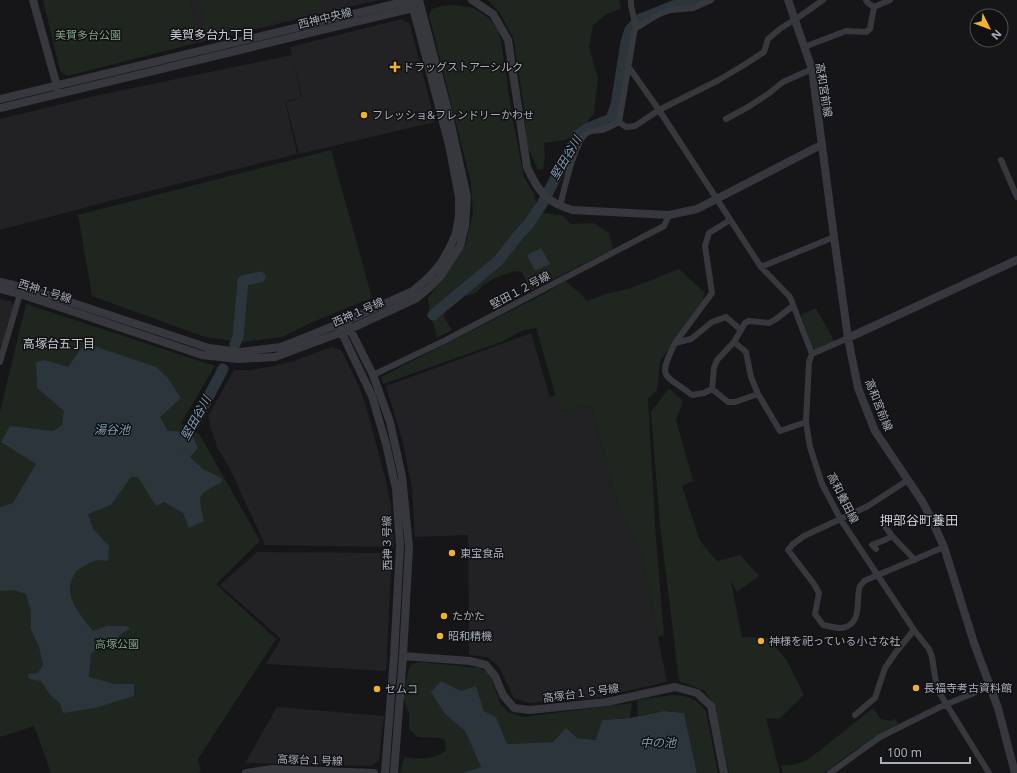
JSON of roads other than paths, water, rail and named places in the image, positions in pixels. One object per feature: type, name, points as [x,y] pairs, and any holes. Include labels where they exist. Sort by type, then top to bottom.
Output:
[{"type":"street","points":[[33,0],[59,94]]},
{"type":"street","points":[[472,0],[493,14],[508,40],[526,167],[535,185],[551,201],[560,206],[572,210],[670,215],[697,209],[821,145]]},
{"type":"street","points":[[619,122],[635,25],[631,0]]},
{"type":"street","points":[[635,25],[671,10],[693,8],[711,0]]},
{"type":"street","name":"高和宮前線","points":[[788,0],[796,19],[812,70],[848,338],[858,388],[875,431],[930,516],[944,547],[974,643],[998,708],[1015,773]]},
{"type":"street","points":[[619,122],[626,127],[635,126],[658,110],[717,81],[744,65],[764,52],[768,39],[781,28],[823,0]]},
{"type":"street","points":[[866,0],[874,7]]},
{"type":"street","points":[[874,7],[890,0]]},
{"type":"street","name":"西神中央線","points":[[0,99],[416,1]]},
{"type":"street","name":"西神中央線","points":[[0,108],[416,1]]},
{"type":"street","name":"西神１号線","points":[[0,282],[58,298],[201,346],[240,352],[281,347],[346,321],[413,291],[429,277],[441,263],[456,233],[459,216],[459,196],[449,145],[416,1]]},
{"type":"street","name":"西神１号線","points":[[0,289],[20,294],[202,355],[238,359],[275,357],[346,330],[416,298],[440,277],[460,246],[465,226],[467,197],[448,111],[416,1]]},
{"type":"street","points":[[804,47],[846,31],[866,32],[870,29],[874,7]]},
{"type":"street","points":[[628,66],[761,267],[790,297],[812,354],[1017,260]]},
{"type":"street","points":[[726,119],[748,107],[783,82],[812,70]]},
{"type":"street","points":[[560,206],[567,178],[582,138],[587,132],[600,130],[619,122]]},
{"type":"street","points":[[1001,160],[1017,197]]},
{"type":"street","name":"堅田１２号線","points":[[373,375],[444,341],[664,226],[670,215]]},
{"type":"street","points":[[712,389],[704,393],[692,395],[680,386],[671,382],[664,370],[675,343],[712,293],[705,246],[709,234],[730,220]]},
{"type":"street","points":[[761,267],[834,238]]},
{"type":"street","points":[[0,362],[20,294]]},
{"type":"street","points":[[712,389],[714,368],[717,360],[734,342],[745,323],[749,320],[769,323],[793,306]]},
{"type":"street","points":[[675,343],[692,339],[712,322],[726,317],[740,330]]},
{"type":"street","points":[[346,321],[346,330]]},
{"type":"street","name":"西神３号線","points":[[338,324],[346,330],[373,375],[390,422],[402,476],[409,547],[403,656],[394,773]]},
{"type":"street","name":"西神３号線","points":[[346,330],[372,396],[386,444],[396,489],[400,546],[394,656],[385,773]]},
{"type":"street","points":[[734,342],[746,352],[758,394],[780,431],[806,422]]},
{"type":"street","name":"高和養田線","points":[[812,354],[809,362],[806,422],[810,447],[822,484],[841,520],[928,649],[932,657],[937,689],[988,773]]},
{"type":"street","points":[[712,389],[728,402],[735,402],[758,394]]},
{"type":"street","points":[[908,480],[868,506],[841,520],[804,536],[793,544],[788,550],[814,584],[819,593],[815,614],[822,625],[842,628],[852,623],[856,618],[860,586],[864,581],[944,547]]},
{"type":"street","points":[[884,525],[892,536],[915,560]]},
{"type":"street","points":[[861,550],[874,547],[892,536]]},
{"type":"street","points":[[854,716],[875,698],[885,668],[914,630]]},
{"type":"street","name":"高塚台１５号線","points":[[403,656],[470,661],[486,664],[495,676],[503,695],[514,708],[530,710],[607,702],[675,687],[698,693],[711,706],[724,773]]},
{"type":"street","points":[[830,773],[880,737],[946,705],[991,686]]},
{"type":"street","name":"高塚台１号線","points":[[246,773],[272,769],[374,773]]},
{"type":"water","points":[[541,248],[550,264],[535,271],[527,255]]},
{"type":"water","name":"湯谷池","points":[[85,343],[156,367],[167,377],[181,398],[160,417],[168,431],[182,432],[193,437],[198,448],[190,457],[203,469],[221,478],[222,482],[201,496],[200,505],[204,521],[189,528],[183,513],[164,502],[156,506],[138,477],[131,477],[111,505],[88,514],[93,529],[109,546],[108,561],[94,561],[80,568],[75,573],[70,586],[72,600],[79,613],[93,631],[107,626],[127,626],[130,629],[119,635],[117,646],[106,646],[91,653],[89,677],[115,684],[134,684],[134,696],[95,708],[63,713],[60,703],[51,696],[41,681],[29,679],[28,674],[38,673],[43,665],[39,647],[31,629],[31,611],[26,594],[13,590],[0,591],[0,507],[13,503],[36,464],[1,442],[10,426],[53,431],[62,425],[64,411],[37,388],[36,362],[45,360],[68,367]]},
{"type":"water","name":"中の池","points":[[441,681],[461,691],[476,686],[484,711],[496,717],[507,744],[553,742],[566,728],[577,738],[596,740],[602,720],[630,718],[664,711],[684,713],[697,773],[462,773],[481,767],[465,731],[445,714],[431,692]]},
{"type":"waterway","name":"堅田谷川","points":[[433,315],[498,261],[528,225],[542,204],[578,135],[588,128],[611,119],[616,105],[626,42],[630,30],[639,20],[645,17],[673,6],[701,0]]},
{"type":"waterway","name":"堅田谷川","points":[[235,344],[238,337],[243,281],[260,277]]},
{"type":"waterway","name":"堅田谷川","points":[[180,447],[223,369]]},
{"type":"place","name":"ドラッグストアーシルク","points":[[395,67]]},
{"type":"place","name":"フレッショ&フレンドリーかわせ","points":[[364,115]]},
{"type":"place","name":"東宝食品","points":[[452,553]]},
{"type":"place","name":"たかた","points":[[444,616]]},
{"type":"place","name":"昭和精機","points":[[440,636]]},
{"type":"place","name":"神様を祀っている小さな社","points":[[761,641]]},
{"type":"place","name":"長福寺考古資料館","points":[[916,688]]},
{"type":"place","name":"セムコ","points":[[377,689]]},
{"type":"district","name":"美賀多台九丁目","points":[[212,35]]},
{"type":"district","name":"高塚台五丁目","points":[[59,344]]},
{"type":"district","name":"押部谷町養田","points":[[919,520]]},
{"type":"park label","name":"美賀多台公園","points":[[88,35]]},
{"type":"park label","name":"高塚公園","points":[[117,644]]}]
